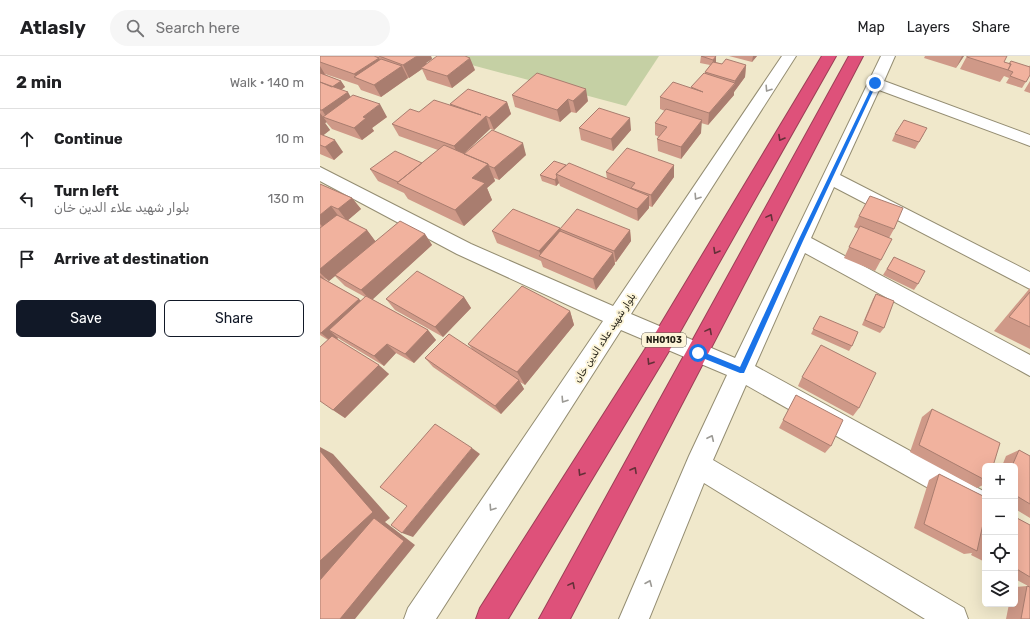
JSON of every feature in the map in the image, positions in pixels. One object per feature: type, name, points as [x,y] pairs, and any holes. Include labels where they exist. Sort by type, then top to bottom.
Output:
[{"type":"highway","name":"NH0103","points":[[491,619],[664,339],[829,56]]},
{"type":"highway","name":"NH0103","points":[[554,619],[856,56]]},
{"type":"street","name":"بلوار شهید علاء الدین خان","points":[[419,619],[789,56]]},
{"type":"street","points":[[634,619],[698,465],[800,241],[888,56]]},
{"type":"street","points":[[875,83],[1030,141]]},
{"type":"street","points":[[320,173],[464,248],[664,339],[742,371],[982,505]]},
{"type":"street","points":[[831,178],[1030,282]]},
{"type":"street","points":[[800,241],[1030,366]]},
{"type":"street","points":[[698,465],[953,619]]},
{"type":"green space","points":[[438,56],[659,56],[626,106]]},
{"type":"building","points":[[320,56],[374,56],[379,58],[354,74],[320,62]]},
{"type":"building","points":[[379,56],[417,56],[403,65]]},
{"type":"building","points":[[437,56],[465,56],[470,58],[447,76],[421,68]]},
{"type":"building","points":[[701,56],[716,56],[713,60]]},
{"type":"building","points":[[967,56],[1007,56],[1004,62],[1011,64],[1008,70]]},
{"type":"building","points":[[381,59],[402,66],[374,85],[354,77]]},
{"type":"building","points":[[726,59],[746,65],[735,81],[705,72],[713,62],[722,64]]},
{"type":"building","points":[[1011,61],[1030,67],[1030,75],[1026,82],[1010,76],[1013,72],[1008,70]]},
{"type":"building","points":[[320,73],[341,81],[332,87],[320,82]]},
{"type":"building","points":[[537,73],[586,89],[573,101],[568,99],[557,110],[512,95]]},
{"type":"building","points":[[704,73],[735,83],[709,113],[660,97],[673,82],[703,92],[691,87]]},
{"type":"building","points":[[320,82],[348,92],[320,110]]},
{"type":"building","points":[[468,89],[507,102],[489,118],[486,116],[454,146],[392,124],[410,109],[419,112],[434,100],[481,115],[450,104]]},
{"type":"building","points":[[353,95],[380,104],[363,117],[366,118],[354,128],[323,117]]},
{"type":"building","points":[[599,108],[630,118],[611,139],[579,128]]},
{"type":"building","points":[[666,109],[702,120],[681,147],[657,139],[667,127],[655,123]]},
{"type":"building","points":[[904,120],[927,128],[919,142],[895,134]]},
{"type":"building","points":[[492,130],[523,143],[494,168],[464,154]]},
{"type":"building","points":[[320,134],[335,140],[325,147],[320,145]]},
{"type":"building","points":[[444,145],[488,164],[472,178],[485,183],[455,210],[397,183]]},
{"type":"building","points":[[627,148],[674,165],[651,195],[631,188],[635,183],[606,172]]},
{"type":"building","points":[[395,151],[422,163],[398,182],[370,169]]},
{"type":"building","points":[[554,161],[566,165],[556,174],[557,177],[555,180],[540,175]]},
{"type":"building","points":[[569,163],[649,196],[637,209],[556,174]]},
{"type":"building","points":[[320,184],[352,198],[338,209],[331,206],[320,215]]},
{"type":"building","points":[[870,196],[903,208],[894,229],[859,216]]},
{"type":"building","points":[[513,209],[560,228],[539,251],[492,231]]},
{"type":"building","points":[[577,209],[630,230],[614,251],[560,229]]},
{"type":"building","points":[[337,215],[367,230],[320,269],[320,228]]},
{"type":"building","points":[[400,221],[425,234],[361,290],[335,275]]},
{"type":"building","points":[[860,226],[892,239],[881,260],[849,247]]},
{"type":"building","points":[[560,231],[613,253],[593,279],[539,256]]},
{"type":"building","points":[[894,257],[925,271],[918,284],[887,269]]},
{"type":"building","points":[[417,271],[464,297],[435,327],[386,299]]},
{"type":"building","points":[[320,277],[359,299],[321,333],[320,333]]},
{"type":"building","points":[[522,286],[570,311],[517,372],[468,344]]},
{"type":"building","points":[[1030,292],[1030,327],[1009,317]]},
{"type":"building","points":[[876,294],[894,301],[884,328],[865,320]]},
{"type":"building","points":[[366,296],[428,330],[405,354],[387,344],[374,356],[329,330]]},
{"type":"building","points":[[820,316],[858,332],[852,346],[813,329]]},
{"type":"building","points":[[449,334],[519,380],[495,406],[425,358]]},
{"type":"building","points":[[332,336],[379,365],[333,410],[320,401],[320,347]]},
{"type":"building","points":[[821,345],[876,373],[859,408],[802,377]]},
{"type":"building","points":[[796,395],[843,420],[831,446],[783,420]]},
{"type":"building","points":[[932,409],[1000,443],[994,463],[982,463],[982,478],[919,445]]},
{"type":"building","points":[[435,424],[472,448],[402,533],[391,525],[407,506],[380,487]]},
{"type":"building","points":[[1019,450],[1030,456],[1030,504],[1018,497],[1018,463],[1013,463]]},
{"type":"building","points":[[320,451],[373,512],[320,561]]},
{"type":"building","points":[[939,474],[982,496],[982,528],[977,551],[924,524]]},
{"type":"building","points":[[374,518],[404,541],[340,619],[320,619],[320,580]]},
{"type":"building","points":[[1018,519],[1030,525],[1030,577],[1018,570]]},
{"type":"building","points":[[1027,586],[1030,587],[1030,619],[1021,619]]},
{"type":"route","points":[[698,353],[742,371],[800,241],[875,83]]}]
